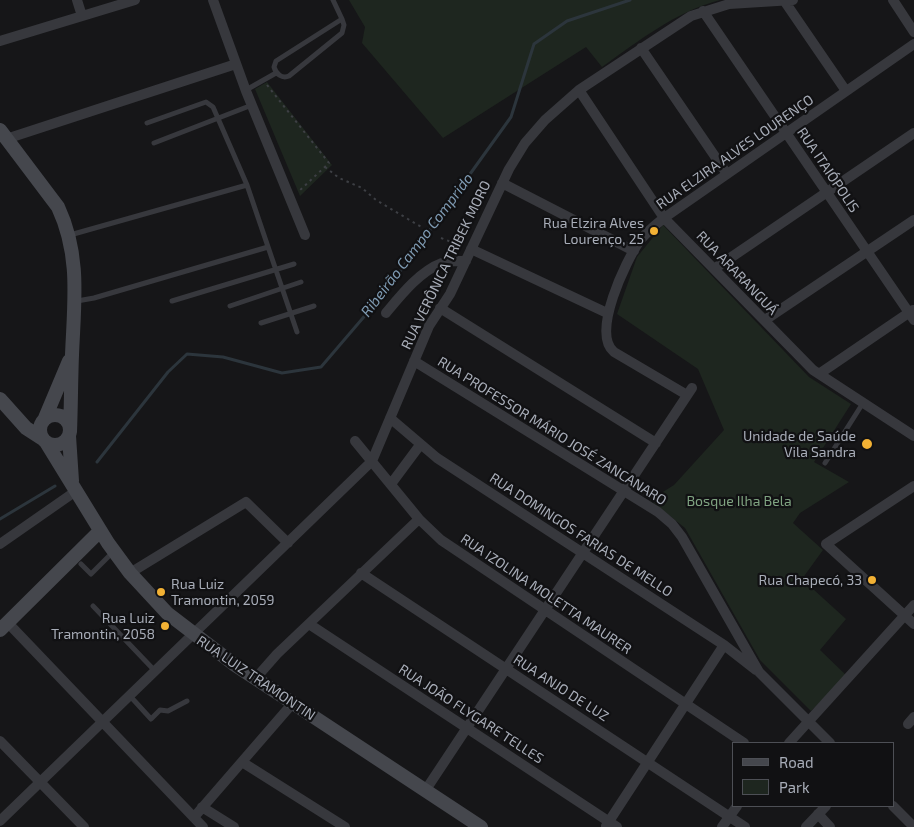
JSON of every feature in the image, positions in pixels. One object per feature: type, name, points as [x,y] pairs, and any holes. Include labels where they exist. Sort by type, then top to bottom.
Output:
[{"type":"main road","name":"RUA LUIZ TRAMONTIN","points":[[3,134],[50,195],[70,236],[76,268],[70,434],[74,488]]},
{"type":"main road","points":[[44,420],[50,416],[60,416],[68,422],[70,434],[59,445],[44,441],[40,430],[44,420],[72,354]]},
{"type":"main road","name":"RUA LUIZ TRAMONTIN","points":[[0,399],[26,428],[44,441],[114,551],[130,573],[166,613],[193,635],[255,679],[481,827]]},
{"type":"main road","name":"RUA LUIZ TRAMONTIN","points":[[10,411],[22,417],[44,420]]},
{"type":"main road","points":[[4,626],[100,531]]},
{"type":"street","points":[[77,0],[82,16]]},
{"type":"street","points":[[1,42],[135,0]]},
{"type":"street","points":[[212,0],[246,90],[305,235]]},
{"type":"street","points":[[893,0],[914,32]]},
{"type":"street","points":[[789,1],[846,91]]},
{"type":"street","name":"RUA VERÔNICA TRIBEK MORO","points":[[0,821],[372,461],[429,326],[450,294],[502,183],[517,156],[535,131],[555,110],[580,90],[641,48],[703,11],[729,4],[789,1]]},
{"type":"street","name":"RUA ITAIÓPOLIS","points":[[703,11],[867,252],[912,314]]},
{"type":"street","name":"RUA ELZIRA ALVES LOURENÇO","points":[[607,313],[634,251],[649,230],[914,44]]},
{"type":"street","points":[[641,48],[727,174]]},
{"type":"street","points":[[3,134],[236,64]]},
{"type":"street","name":"RUA ARARANGUÁ","points":[[580,90],[664,218],[819,374],[914,436]]},
{"type":"street","points":[[714,269],[914,133]]},
{"type":"street","points":[[502,183],[634,251]]},
{"type":"street","points":[[765,320],[914,220]]},
{"type":"street","points":[[425,791],[690,391],[611,349],[607,340],[607,313],[471,249]]},
{"type":"street","points":[[386,313],[404,292],[434,267],[450,261],[466,261]]},
{"type":"street","points":[[440,308],[656,443]]},
{"type":"street","points":[[819,374],[912,314]]},
{"type":"street","name":"RUA PROFESSOR MÁRIO JOSÉ ZANCANARO","points":[[414,361],[665,518],[677,530],[759,672],[829,742]]},
{"type":"street","name":"RUA DOMINGOS FARIAS DE MELLO","points":[[390,418],[420,445],[724,645],[737,657],[759,672]]},
{"type":"street","name":"RUA IZOLINA MOLETTA MAURER","points":[[355,441],[419,519],[453,548],[743,742]]},
{"type":"street","points":[[390,484],[420,445]]},
{"type":"street","points":[[914,486],[826,544],[914,624]]},
{"type":"street","points":[[0,544],[74,488]]},
{"type":"street","points":[[130,573],[246,502],[288,543]]},
{"type":"street","points":[[255,679],[309,624],[419,519]]},
{"type":"street","name":"RUA ANJO DE LUZ","points":[[362,573],[745,827]]},
{"type":"street","points":[[790,742],[914,606]]},
{"type":"street","name":"RUA JOÃO FLYGARE TELLES","points":[[309,624],[611,825]]},
{"type":"street","points":[[4,626],[104,721],[195,816],[203,827]]},
{"type":"street","points":[[611,825],[648,762],[724,645]]},
{"type":"street","points":[[195,816],[292,704]]},
{"type":"street","points":[[0,741],[84,827]]},
{"type":"street","points":[[242,762],[345,827]]},
{"type":"street","points":[[202,807],[234,827]]},
{"type":"street","points":[[722,827],[735,807]]},
{"type":"street","points":[[893,807],[914,827]]},
{"type":"street","points":[[806,827],[822,810],[830,827]]},
{"type":"lane","points":[[333,0],[342,20],[344,26],[342,33],[289,76],[282,77],[276,73],[274,67],[276,61],[342,20]]},
{"type":"lane","points":[[246,90],[276,73]]},
{"type":"lane","points":[[148,123],[206,102],[213,107],[247,185],[297,332]]},
{"type":"lane","points":[[154,143],[252,104]]},
{"type":"lane","points":[[70,236],[247,185]]},
{"type":"lane","points":[[76,301],[94,298],[268,247]]},
{"type":"lane","points":[[172,301],[294,264]]},
{"type":"lane","points":[[230,306],[301,282]]},
{"type":"lane","points":[[262,323],[314,306]]},
{"type":"lane","points":[[825,462],[863,402]]},
{"type":"lane","points":[[82,564],[91,574],[114,551]]},
{"type":"lane","points":[[93,606],[156,671]]},
{"type":"lane","points":[[130,696],[152,719],[160,710],[168,711],[187,701]]},
{"type":"path","points":[[264,80],[329,163],[290,199]]},
{"type":"path","points":[[325,166],[339,178],[362,188],[376,200],[423,228]]},
{"type":"path","points":[[440,238],[471,249]]},
{"type":"green space","points":[[349,0],[720,0],[673,19],[602,67],[586,47],[443,138],[362,43],[365,27]]},
{"type":"green space","points":[[267,82],[332,165],[300,196],[255,89]]},
{"type":"green space","name":"Bosque Ilha Bela","points":[[663,225],[809,377],[851,404],[814,462],[849,482],[800,513],[793,523],[823,550],[802,579],[846,619],[820,650],[847,676],[811,711],[760,660],[685,528],[650,500],[674,485],[724,430],[698,369],[617,314],[637,257]]},
{"type":"waterway","name":"Ribeirão Campo Comprido","points":[[97,462],[168,372],[187,354],[223,357],[282,373],[321,367],[386,291],[511,117],[534,44],[567,21],[630,0]]},
{"type":"waterway","name":"Ribeirão Campo Comprido","points":[[0,519],[55,486]]},
{"type":"place","name":"Rua Elzira Alves Lourenço, 25","points":[[654,231]]},
{"type":"place","name":"Unidade de Saúde Vila Sandra","points":[[867,444]]},
{"type":"place","name":"Rua Chapecó, 33","points":[[872,580]]},
{"type":"place","name":"Rua Luiz Tramontin, 2059","points":[[161,592]]},
{"type":"place","name":"Rua Luiz Tramontin, 2058","points":[[165,626]]}]
